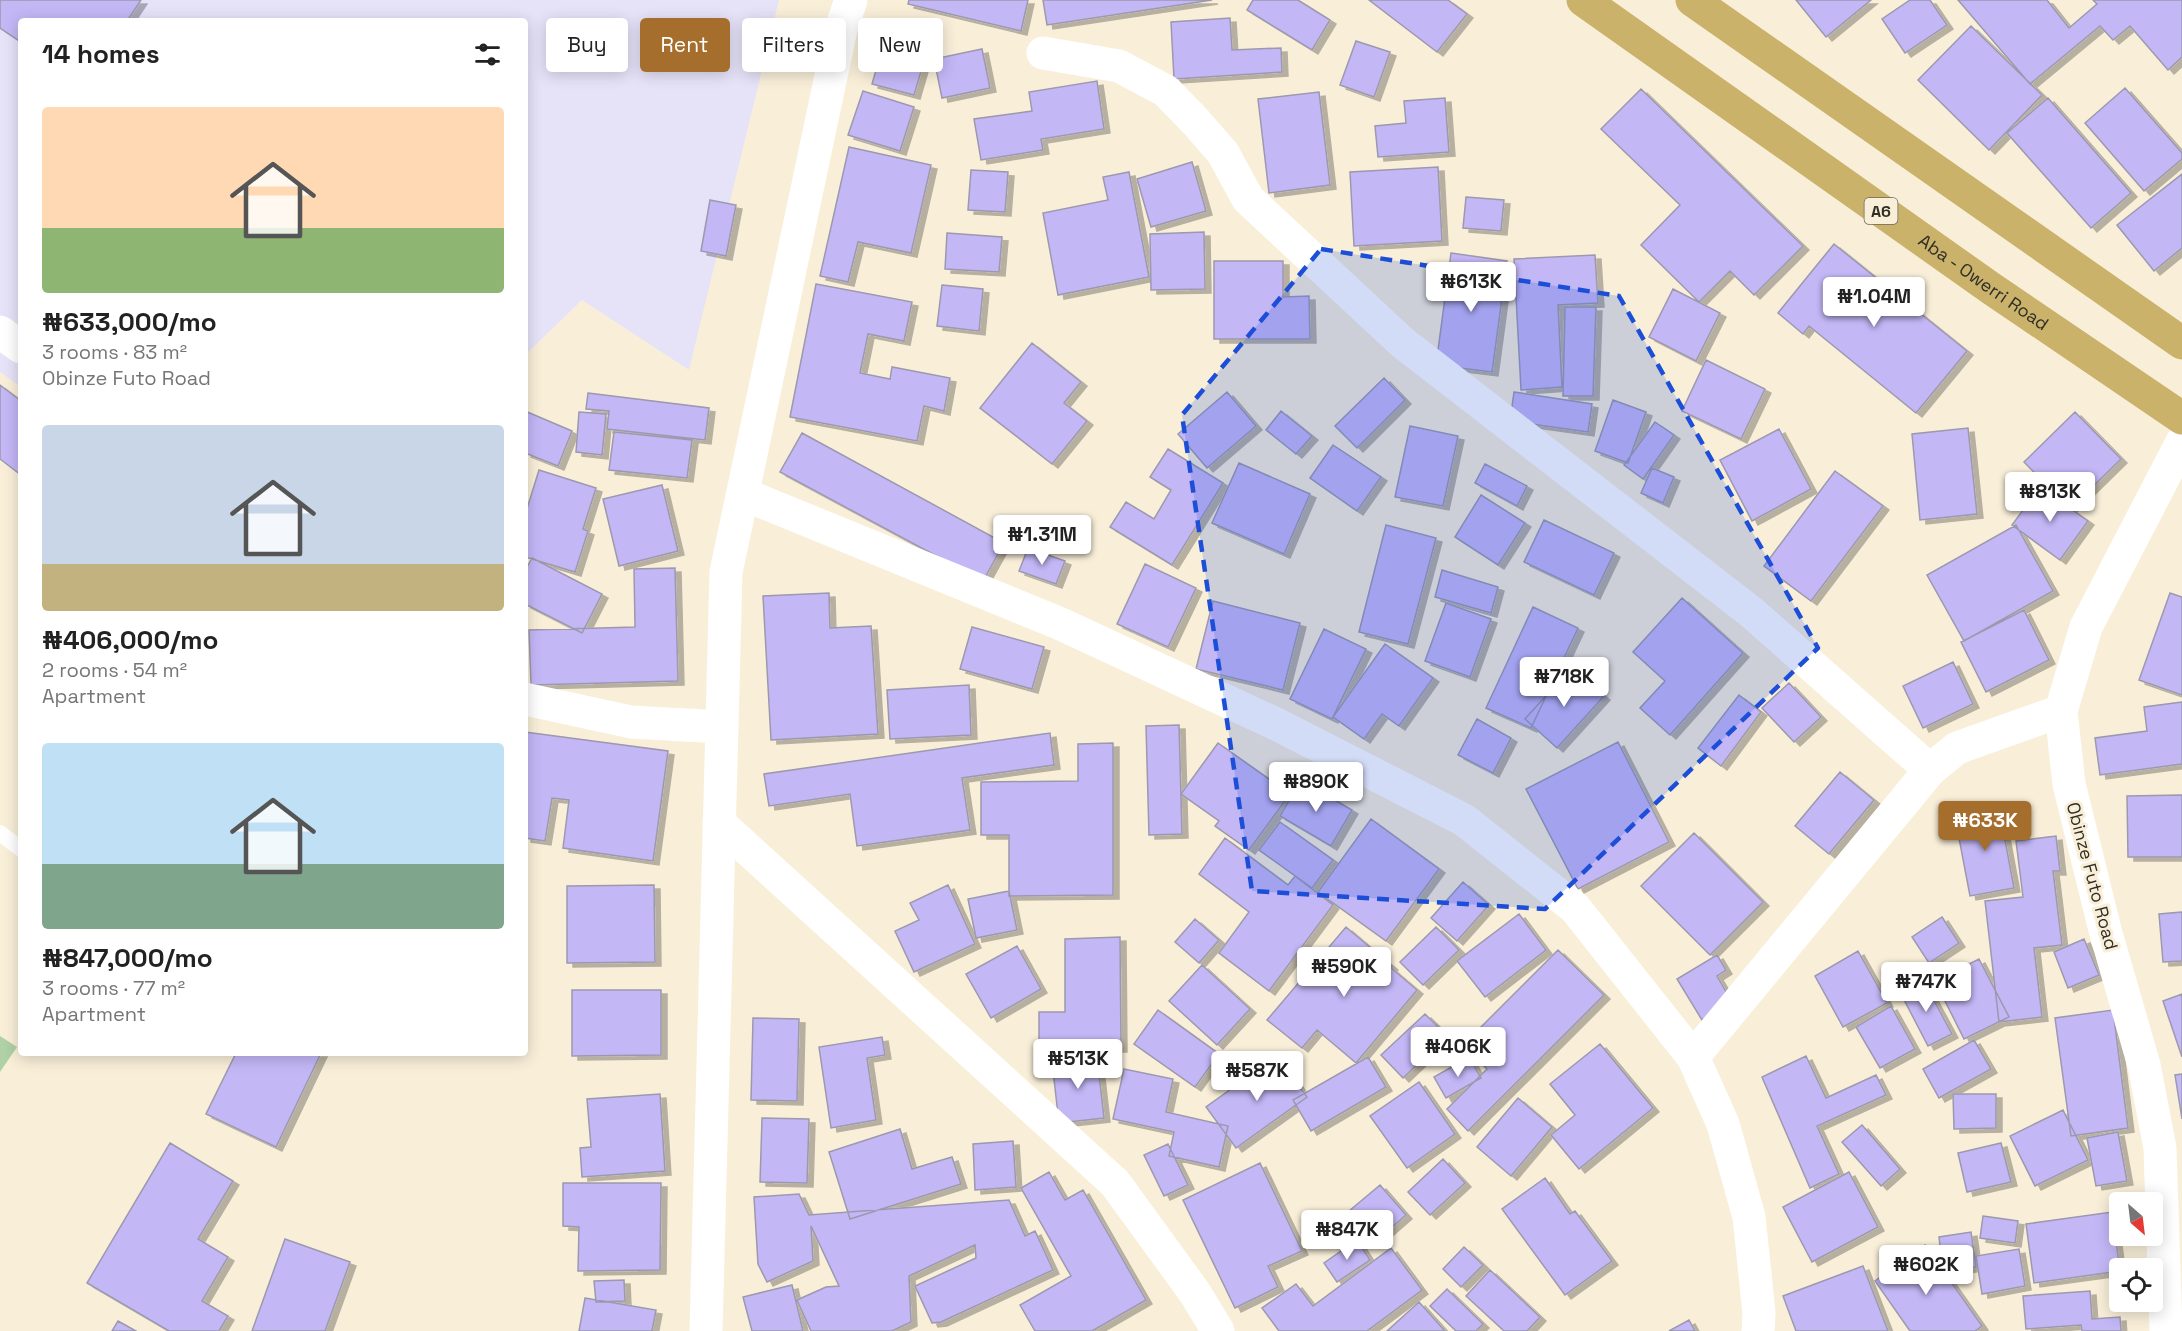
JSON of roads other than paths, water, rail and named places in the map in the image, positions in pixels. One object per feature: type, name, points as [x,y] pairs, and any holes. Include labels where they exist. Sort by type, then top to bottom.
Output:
[{"type":"highway","name":"Aba - Owerri Road","points":[[1583,0],[1982,282],[2182,418]]},
{"type":"highway","points":[[1692,0],[2182,343]]},
{"type":"street","points":[[706,1331],[726,572],[841,29],[851,0]]},
{"type":"street","points":[[1043,53],[1119,66],[1166,91],[1223,153],[1248,200],[1402,343],[1751,612],[1930,770]]},
{"type":"street","points":[[0,332],[18,345]]},
{"type":"street","name":"Obinze Futo Road","points":[[2166,1331],[2160,1148],[2144,1065],[2068,784],[2061,711],[2086,627],[2182,442]]},
{"type":"street","points":[[742,494],[1061,624],[1276,724],[1464,820],[1575,908],[1694,1057],[1723,1124],[1749,1217],[1759,1313],[1758,1331]]},
{"type":"street","points":[[528,700],[631,722],[722,727]]},
{"type":"street","points":[[1694,1057],[1930,770],[1957,748],[2061,711]]},
{"type":"street","points":[[719,823],[1114,1183],[1195,1293],[1218,1331]]},
{"type":"lane","points":[[0,833],[18,847]]}]
